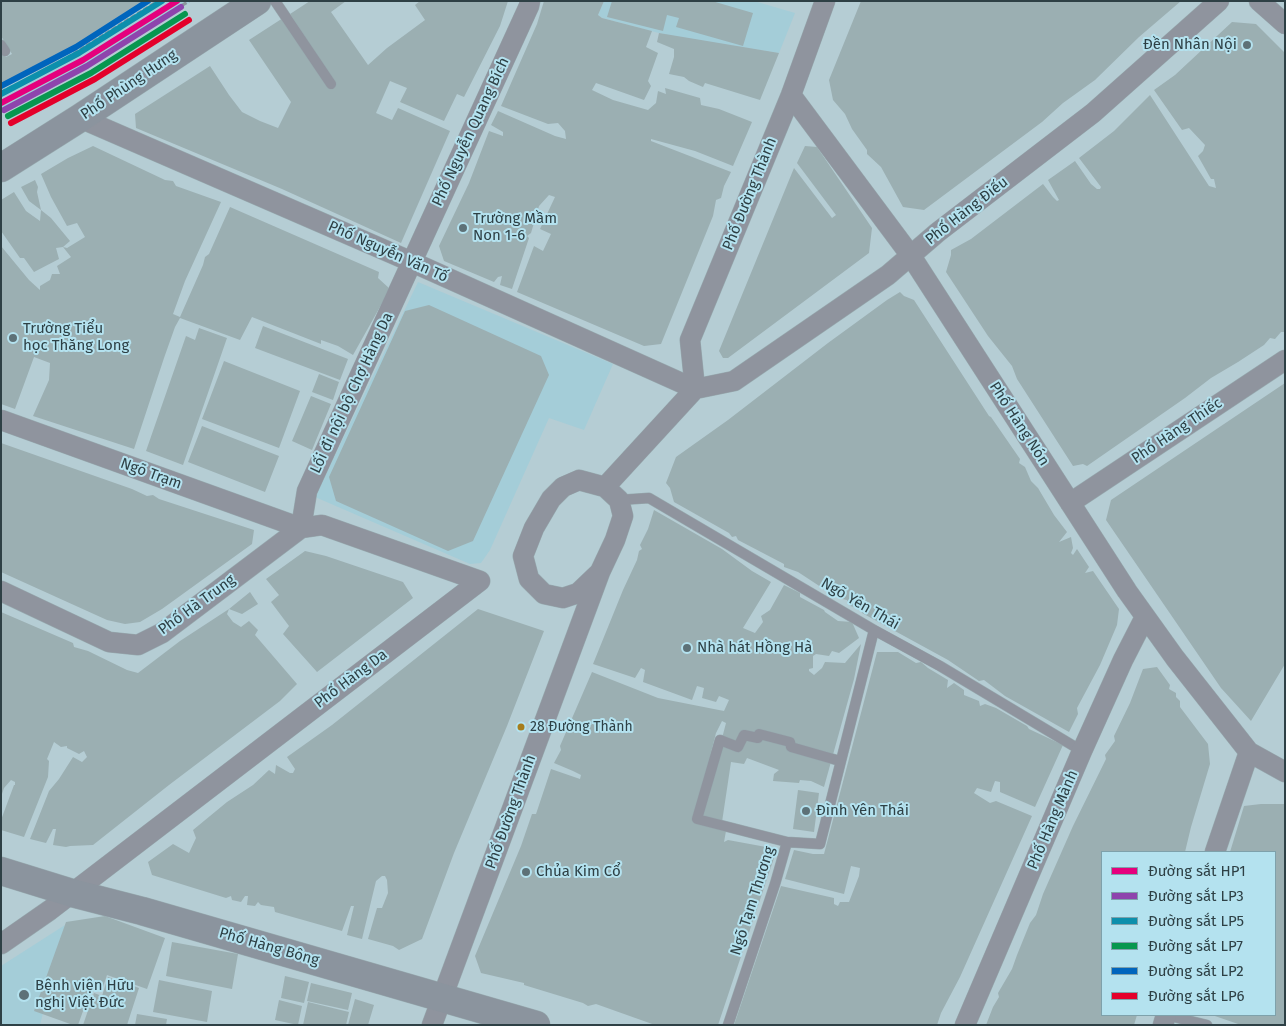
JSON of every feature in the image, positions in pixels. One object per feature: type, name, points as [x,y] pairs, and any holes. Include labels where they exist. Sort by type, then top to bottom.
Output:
[{"type":"street","name":"Phố Phùng Hưng","points":[[1,168],[257,1]]},
{"type":"street","name":"Phố Nguyễn Quang Bích","points":[[412,262],[530,1]]},
{"type":"street","name":"Phố Đường Thành","points":[[696,389],[690,340],[790,95],[825,1]]},
{"type":"street","name":"Phố Hàng Điếu","points":[[696,389],[734,381],[888,274],[938,232],[1093,113],[1219,1]]},
{"type":"street","points":[[1259,1],[1285,24]]},
{"type":"street","name":"Phố Hàng Nón","points":[[790,95],[911,256],[1144,617],[1248,752]]},
{"type":"street","name":"Phố Nguyễn Văn Tố","points":[[80,118],[412,262],[696,389]]},
{"type":"street","name":"Lối đi nội bộ Chợ Hàng Da","points":[[301,528],[307,491],[412,262]]},
{"type":"street","name":"Phố Hàng Thiếc","points":[[1070,503],[1285,360]]},
{"type":"street","points":[[612,493],[696,389]]},
{"type":"street","name":"Ngõ Trạm","points":[[1,420],[301,528]]},
{"type":"street","points":[[579,480],[612,493],[622,516],[615,540],[600,572],[578,592],[563,598],[544,594],[529,579],[523,556],[534,528],[551,499],[564,487],[579,480]]},
{"type":"street","name":"Phố Hàng Da","points":[[1,944],[72,893],[480,581],[322,525],[301,528]]},
{"type":"street","name":"Phố Hà Trung","points":[[1,591],[109,642],[138,645],[162,633],[301,528]]},
{"type":"street","name":"Phố Đường Thành","points":[[432,1025],[600,572]]},
{"type":"street","name":"Phố Hàng Mành","points":[[965,1025],[1082,751],[1144,617]]},
{"type":"street","points":[[1215,851],[1248,752],[1285,772]]},
{"type":"street","name":"Phố Hàng Bông","points":[[1,871],[72,893],[142,911],[536,1025]]},
{"type":"lane","points":[[275,1],[331,84]]},
{"type":"lane","name":"Ngõ Yên Thái","points":[[612,493],[649,498],[874,630],[940,666],[1082,751]]},
{"type":"lane","name":"Ngõ Tạm Thương","points":[[728,1025],[787,842],[820,844],[874,630]]},
{"type":"lane","points":[[787,842],[698,819],[720,740],[738,747],[744,735],[758,738],[759,734],[790,742],[791,747],[840,761]]},
{"type":"lane","points":[[1170,1016],[1207,1025]]},
{"type":"path","points":[[1,92],[46,71],[158,1]]},
{"type":"path","points":[[1,111],[48,88],[189,1]]},
{"type":"shaded area","points":[[153,1],[192,1],[116,51],[49,90],[1,113],[1,89],[53,63]]},
{"type":"shaded area","points":[[604,1],[754,1],[795,13],[779,53],[670,36],[602,18],[598,15]]},
{"type":"shaded area","points":[[418,282],[613,364],[584,430],[549,418],[490,550],[481,563],[470,564],[315,497]]},
{"type":"shaded area","name":"Bệnh viện Hữu nghị Việt Đức","points":[[65,925],[40,1025],[1,1025],[1,966]]},
{"type":"building","points":[[1,1],[153,1],[53,63],[1,89],[1,50],[6,57],[12,54],[1,36]]},
{"type":"building","points":[[310,1],[346,1],[331,12],[368,65],[387,48],[425,20],[415,5],[420,1],[508,1],[500,26],[464,97],[457,94],[444,121],[400,102],[407,88],[390,81],[376,113],[392,120],[398,108],[450,131],[401,243],[282,189],[136,128],[135,114],[210,66],[242,112],[278,128],[291,102],[249,40],[283,18],[330,88],[336,84],[290,14]]},
{"type":"building","points":[[544,1],[604,1],[598,15],[602,18],[652,31],[646,47],[658,53],[648,81],[651,86],[644,100],[596,83],[592,90],[613,100],[648,110],[656,103],[658,91],[666,94],[665,88],[700,98],[701,105],[719,109],[752,122],[733,166],[695,151],[651,139],[651,141],[731,172],[724,186],[721,198],[716,200],[713,216],[661,344],[644,346],[517,292],[534,246],[543,251],[551,234],[540,229],[555,197],[549,195],[539,206],[531,233],[527,236],[529,238],[512,289],[500,285],[502,276],[498,277],[494,282],[444,261],[439,246],[469,183],[489,131],[503,136],[503,132],[491,125],[498,111],[566,139],[565,131],[558,123],[548,124],[501,106],[537,24]]},
{"type":"building","points":[[612,1],[712,1],[753,13],[743,46],[676,27],[679,18],[667,15],[663,31],[607,17]]},
{"type":"building","points":[[861,1],[1181,1],[1139,37],[1095,80],[924,210],[903,207],[881,167],[867,154],[867,150],[852,129],[845,114],[833,100],[829,80]]},
{"type":"building","points":[[1232,22],[1256,24],[1285,53],[1285,332],[1281,332],[1275,339],[1270,338],[1264,345],[1211,378],[1087,466],[1083,464],[1073,466],[1017,379],[1012,366],[988,336],[946,272],[951,250],[971,239],[1043,184],[1057,201],[1059,200],[1048,180],[1075,161],[1091,184],[1100,189],[1101,187],[1079,158],[1114,131],[1150,95],[1209,186],[1216,188],[1214,179],[1211,179],[1198,156],[1203,151],[1205,145],[1189,128],[1182,130],[1154,90],[1175,75]]},
{"type":"building","points":[[659,33],[779,53],[760,100],[705,83],[703,87],[684,77],[669,74],[674,57],[674,49],[657,42]]},
{"type":"building","points":[[93,146],[165,180],[173,181],[176,186],[221,202],[185,281],[173,314],[180,317],[205,257],[209,254],[230,207],[379,272],[378,278],[390,289],[353,355],[338,346],[321,340],[321,344],[252,317],[240,340],[180,318],[164,358],[134,449],[33,416],[49,380],[50,363],[34,357],[15,409],[1,404],[1,246],[29,280],[40,290],[40,286],[50,280],[52,274],[60,274],[57,266],[71,257],[63,247],[67,248],[85,237],[77,223],[67,226],[41,174]]},
{"type":"building","points":[[805,146],[817,147],[872,228],[869,253],[728,358],[723,358],[719,351],[794,168],[832,218],[836,215],[797,163]]},
{"type":"building","points":[[35,180],[38,187],[37,192],[41,210],[29,201],[21,187]]},
{"type":"building","points":[[14,192],[26,211],[40,221],[41,210],[51,218],[70,241],[63,247],[56,248],[59,259],[34,272],[24,258],[20,258],[1,231],[1,200]]},
{"type":"building","points":[[900,292],[914,300],[989,416],[1020,459],[1019,463],[1025,467],[1031,481],[1038,488],[1067,532],[1059,542],[1071,537],[1073,548],[1071,553],[1073,555],[1077,549],[1089,567],[1085,573],[1093,571],[1119,609],[1117,625],[1100,665],[1077,708],[1078,714],[1069,732],[1005,696],[984,680],[979,681],[948,660],[862,613],[860,608],[850,606],[847,600],[838,598],[834,592],[830,593],[798,572],[784,567],[784,564],[738,540],[736,536],[732,537],[729,533],[674,502],[670,488],[666,483],[676,457],[728,420],[828,343]]},
{"type":"building","points":[[429,305],[541,356],[549,375],[473,541],[448,551],[336,501],[329,477],[405,311]]},
{"type":"building","points":[[263,326],[348,359],[340,380],[255,348]]},
{"type":"building","points":[[199,328],[227,338],[183,465],[146,451],[186,336],[195,340]]},
{"type":"building","points":[[224,361],[300,391],[279,448],[202,419]]},
{"type":"building","points":[[319,374],[339,382],[333,400],[312,392]]},
{"type":"building","points":[[1285,383],[1285,664],[1251,721],[1221,688],[1106,520],[1111,500]]},
{"type":"building","points":[[311,396],[331,404],[312,450],[292,441]]},
{"type":"building","points":[[202,426],[279,456],[265,492],[188,462]]},
{"type":"building","points":[[1,443],[147,496],[153,495],[159,499],[254,530],[252,544],[162,609],[140,622],[125,624],[107,620],[1,572]]},
{"type":"building","points":[[654,510],[722,549],[771,582],[743,628],[755,633],[763,622],[761,616],[770,610],[784,585],[800,593],[800,597],[824,610],[838,621],[852,622],[859,638],[839,653],[832,651],[829,656],[816,654],[813,656],[813,668],[809,669],[809,671],[814,675],[822,668],[825,662],[845,663],[861,644],[854,679],[824,787],[811,781],[800,780],[799,783],[773,781],[774,774],[779,770],[747,758],[744,764],[731,762],[722,822],[702,815],[726,723],[722,721],[716,733],[693,822],[726,831],[724,842],[728,840],[777,849],[718,1025],[655,1025],[596,1004],[588,1006],[524,985],[524,983],[481,973],[475,956],[521,846],[532,814],[536,814],[551,769],[580,779],[581,775],[554,763],[592,672],[658,698],[724,711],[729,700],[719,696],[716,702],[702,698],[704,688],[697,686],[692,700],[643,682],[645,670],[641,668],[635,678],[593,664],[637,560],[639,551],[642,549],[640,545]]},
{"type":"building","points":[[305,551],[326,556],[403,582],[413,598],[317,672],[283,634],[289,626],[271,602],[279,595],[266,579]]},
{"type":"building","points":[[250,592],[258,604],[242,614],[229,609]]},
{"type":"building","points":[[229,609],[227,614],[233,622],[241,627],[249,621],[258,630],[255,635],[297,684],[280,701],[93,845],[66,847],[53,845],[56,829],[53,829],[46,843],[30,839],[49,791],[73,757],[82,762],[87,757],[84,751],[79,754],[67,748],[67,746],[61,747],[54,742],[47,759],[49,761],[48,777],[24,837],[1,830],[1,820],[15,782],[11,780],[4,788],[1,797],[1,612],[73,643],[74,647],[88,651],[127,670],[138,673],[180,641]]},
{"type":"building","points":[[478,609],[544,631],[454,853],[422,939],[399,950],[393,946],[368,939],[377,908],[382,908],[388,893],[385,876],[376,881],[362,939],[347,935],[354,906],[351,906],[342,931],[275,912],[274,907],[261,905],[258,902],[255,906],[247,905],[248,896],[245,896],[241,902],[232,900],[231,896],[226,898],[152,875],[148,862],[173,844],[189,853],[196,838],[193,830],[227,802],[253,785],[269,770],[275,774],[276,765],[293,773],[295,769],[287,757],[332,725]]},
{"type":"building","points":[[877,652],[898,652],[916,663],[921,662],[948,680],[947,688],[954,683],[964,690],[964,695],[979,701],[980,706],[985,704],[996,708],[1029,729],[1063,745],[1035,807],[1000,792],[1000,782],[995,781],[991,792],[977,788],[974,793],[990,803],[996,801],[1032,816],[937,1025],[734,1025],[781,886],[834,898],[834,904],[838,906],[840,902],[849,902],[859,876],[860,868],[851,866],[844,894],[785,879],[794,850],[824,854]]},
{"type":"building","points":[[1157,667],[1170,685],[1169,689],[1176,693],[1176,697],[1180,701],[1180,707],[1208,744],[1210,764],[1185,851],[1101,851],[1101,1016],[1137,1016],[1134,1025],[986,1025],[999,997],[998,993],[1012,969],[1073,826],[1106,759],[1105,755],[1115,741],[1114,736],[1130,703],[1143,669]]},
{"type":"building","name":"Đình Yên Thái","points":[[798,790],[819,793],[814,832],[793,829]]},
{"type":"building","points":[[1285,804],[1285,1025],[1241,1025],[1215,1016],[1276,1016],[1276,851],[1230,851],[1244,806]]},
{"type":"building","points":[[105,916],[165,938],[147,989],[107,975],[102,990],[92,986],[78,1025],[73,1025],[34,1011],[66,922]]},
{"type":"building","points":[[172,942],[238,954],[232,989],[166,976]]},
{"type":"building","points":[[285,976],[309,982],[304,1003],[281,998]]},
{"type":"building","points":[[108,977],[139,988],[127,1025],[83,1025],[94,993],[102,996]]},
{"type":"building","points":[[159,980],[212,991],[207,1022],[153,1012]]},
{"type":"building","points":[[311,983],[352,993],[348,1010],[307,1001]]},
{"type":"building","points":[[355,999],[374,1005],[368,1025],[348,1025]]},
{"type":"building","points":[[279,1000],[302,1006],[298,1025],[275,1020]]},
{"type":"building","points":[[308,1002],[349,1012],[346,1025],[303,1025]]},
{"type":"building","points":[[137,1014],[167,1019],[166,1025],[135,1025]]},
{"type":"rail line","name":"LP2","points":[[1,86],[76,47],[148,1]]},
{"type":"rail line","name":"LP5","points":[[1,94],[79,53],[162,1]]},
{"type":"rail line","name":"HP1","points":[[1,103],[83,60],[177,1]]},
{"type":"rail line","name":"LP3","points":[[4,110],[87,66],[181,7]]},
{"type":"rail line","name":"LP7","points":[[8,116],[91,73],[185,14]]},
{"type":"rail line","name":"LP6","points":[[11,123],[95,79],[189,20]]},
{"type":"place","name":"Đền Nhân Nội","points":[[1247,45]]},
{"type":"place","name":"Trường Mầm Non 1-6","points":[[463,228]]},
{"type":"place","name":"Trường Tiểu học Thăng Long","points":[[13,338]]},
{"type":"place","name":"Nhà hát Hồng Hà","points":[[687,648]]},
{"type":"place","name":"28 Đường Thành","points":[[521,727]]},
{"type":"place","name":"Đình Yên Thái","points":[[806,811]]},
{"type":"place","name":"Chủa Kim Cổ","points":[[526,872]]},
{"type":"place","name":"Bệnh viện Hữu nghị Việt Đức","points":[[24,995]]}]
